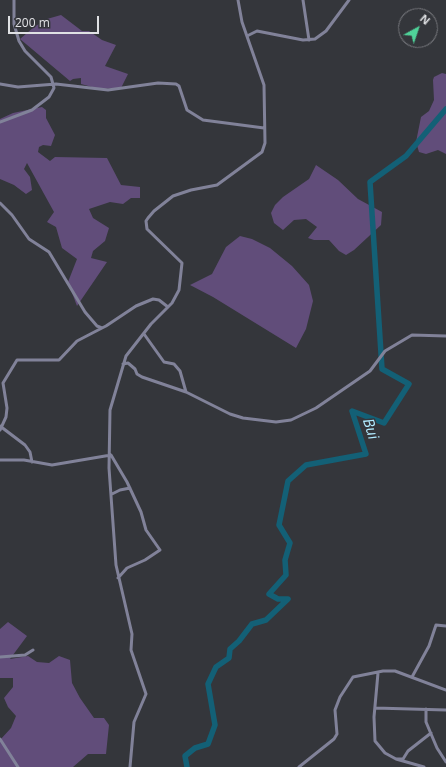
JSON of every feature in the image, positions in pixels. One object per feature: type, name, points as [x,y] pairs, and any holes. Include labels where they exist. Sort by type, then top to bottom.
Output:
[{"type":"street","points":[[0,122],[37,106],[49,96],[54,84],[51,76],[25,51],[19,41],[14,24],[14,0]]},
{"type":"street","points":[[130,767],[134,722],[146,694],[130,650],[132,634],[118,578],[109,468],[111,455],[109,438],[110,410],[126,356],[168,307],[180,290],[182,263],[147,229],[148,218],[154,211],[173,196],[191,190],[217,185],[258,156],[262,152],[265,143],[264,85],[247,36],[238,0]]},
{"type":"street","points":[[303,0],[309,40]]},
{"type":"street","points":[[247,36],[257,30],[309,40],[326,31],[350,0]]},
{"type":"street","points":[[0,84],[18,87],[54,84],[108,90],[158,83],[176,84],[179,86],[187,110],[203,120],[264,128]]},
{"type":"street","points":[[0,203],[12,215],[29,239],[49,252],[85,312],[97,326],[102,328]]},
{"type":"street","points":[[32,462],[32,455],[25,445],[1,428],[7,408],[3,383],[17,360],[59,360],[77,342],[106,326],[136,306],[154,299],[159,300],[168,307]]},
{"type":"street","points":[[144,334],[164,362],[166,364],[174,364],[180,371],[186,392]]},
{"type":"street","points":[[123,364],[128,363],[142,378],[186,392],[204,402],[243,418],[276,422],[291,420],[316,408],[370,371],[385,351],[412,334],[446,336]]},
{"type":"street","points":[[0,460],[24,460],[46,465],[59,465],[111,455]]},
{"type":"street","points":[[111,455],[122,471],[130,488],[146,530],[160,550],[145,560],[127,568],[118,578]]},
{"type":"street","points":[[112,494],[120,490],[130,488]]},
{"type":"street","points":[[412,677],[429,646],[436,625],[446,626]]},
{"type":"street","points":[[0,657],[25,655],[33,650]]},
{"type":"street","points":[[299,767],[334,739],[337,734],[335,710],[340,697],[352,678],[359,675],[395,671],[446,690]]},
{"type":"street","points":[[378,673],[375,708],[375,741],[384,753],[396,759],[424,767]]},
{"type":"street","points":[[375,708],[446,710]]},
{"type":"street","points":[[426,709],[426,722],[437,748],[446,762]]},
{"type":"street","points":[[396,759],[403,759],[408,751],[431,733]]},
{"type":"street","points":[[0,739],[18,767]]},
{"type":"shaded area","points":[[61,15],[82,31],[89,31],[102,40],[116,45],[105,66],[128,74],[121,88],[99,89],[81,84],[81,78],[70,81],[20,39],[34,27],[47,19]]},
{"type":"shaded area","points":[[442,73],[446,74],[446,154],[438,150],[426,154],[419,152],[416,142],[421,117],[429,111],[434,100],[434,77]]},
{"type":"shaded area","points":[[42,107],[46,110],[46,118],[55,135],[51,146],[43,145],[39,147],[38,152],[50,161],[55,157],[107,158],[121,185],[140,187],[140,198],[131,198],[123,204],[110,202],[89,209],[93,218],[109,228],[105,241],[93,251],[91,258],[107,262],[77,306],[68,282],[77,259],[62,248],[56,227],[47,222],[54,212],[27,163],[24,169],[30,177],[32,190],[26,194],[14,185],[0,179],[0,119],[13,113]]},
{"type":"shaded area","points":[[316,165],[338,180],[358,199],[382,212],[381,225],[354,250],[346,255],[339,251],[329,240],[314,240],[308,238],[317,227],[306,219],[294,220],[283,230],[274,223],[271,213],[275,205],[283,197],[309,179]]},
{"type":"shaded area","points":[[240,236],[252,239],[270,248],[292,266],[309,285],[313,301],[306,329],[296,348],[213,297],[190,285],[212,274],[226,247]]},
{"type":"shaded area","points":[[8,622],[27,636],[10,659],[28,656],[37,662],[49,663],[59,656],[70,660],[72,683],[80,698],[94,718],[104,718],[109,725],[106,754],[88,754],[73,767],[0,767],[0,740],[11,728],[16,716],[8,707],[4,698],[13,687],[13,678],[0,678],[0,629]]},
{"type":"waterway","name":"Bui","points":[[187,767],[185,756],[195,748],[208,744],[215,725],[208,684],[216,667],[229,658],[230,649],[239,641],[252,624],[266,620],[288,599],[278,599],[269,594],[286,575],[285,560],[290,543],[279,525],[288,481],[306,465],[366,454],[352,411],[384,423],[409,384],[382,369],[370,182],[406,156],[446,109]]}]
